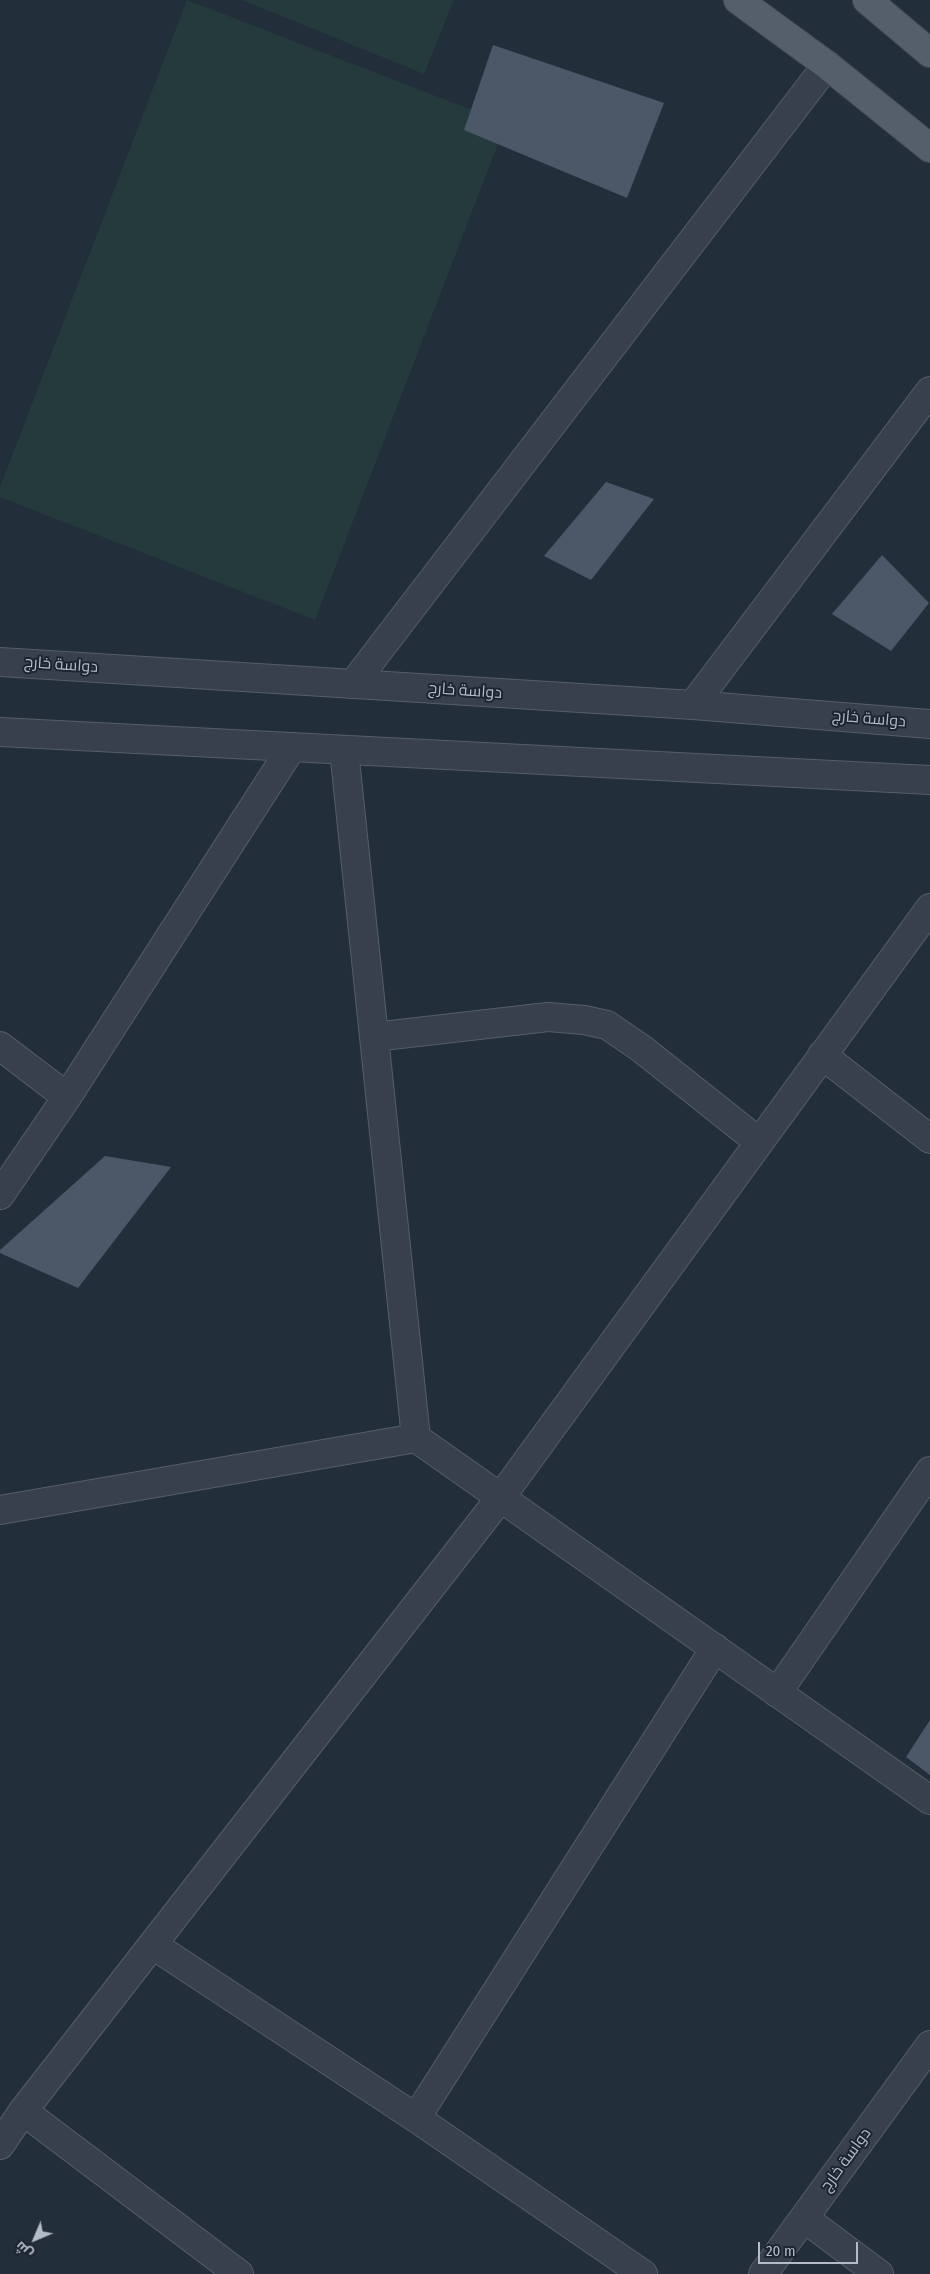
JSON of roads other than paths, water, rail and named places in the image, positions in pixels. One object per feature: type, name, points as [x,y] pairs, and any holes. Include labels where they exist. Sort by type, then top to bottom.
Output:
[{"type":"main road","points":[[738,0],[827,65],[930,148]]},
{"type":"main road","points":[[874,2],[930,53]]},
{"type":"street","points":[[353,684],[827,65]]},
{"type":"street","points":[[693,705],[930,391]]},
{"type":"street","name":"دواسة خارج","points":[[0,662],[693,705],[930,724]]},
{"type":"street","points":[[0,732],[930,780]]},
{"type":"street","points":[[0,1195],[67,1097],[292,747]]},
{"type":"street","points":[[344,750],[416,1438]]},
{"type":"street","points":[[0,2145],[23,2111],[501,1497],[930,908]]},
{"type":"street","points":[[374,1037],[548,1018],[584,1020],[606,1025],[642,1049],[759,1142]]},
{"type":"street","points":[[0,1046],[67,1097]]},
{"type":"street","points":[[822,1055],[930,1139]]},
{"type":"street","points":[[0,1510],[416,1438],[930,1800]]},
{"type":"street","points":[[777,1692],[930,1471]]},
{"type":"street","points":[[416,2118],[715,1648]]},
{"type":"street","points":[[153,1945],[416,2118],[643,2274]]},
{"type":"street","name":"دواسة خارج","points":[[763,2274],[930,2045]]},
{"type":"street","points":[[23,2111],[239,2274]]},
{"type":"street","points":[[804,2218],[866,2269]]}]
